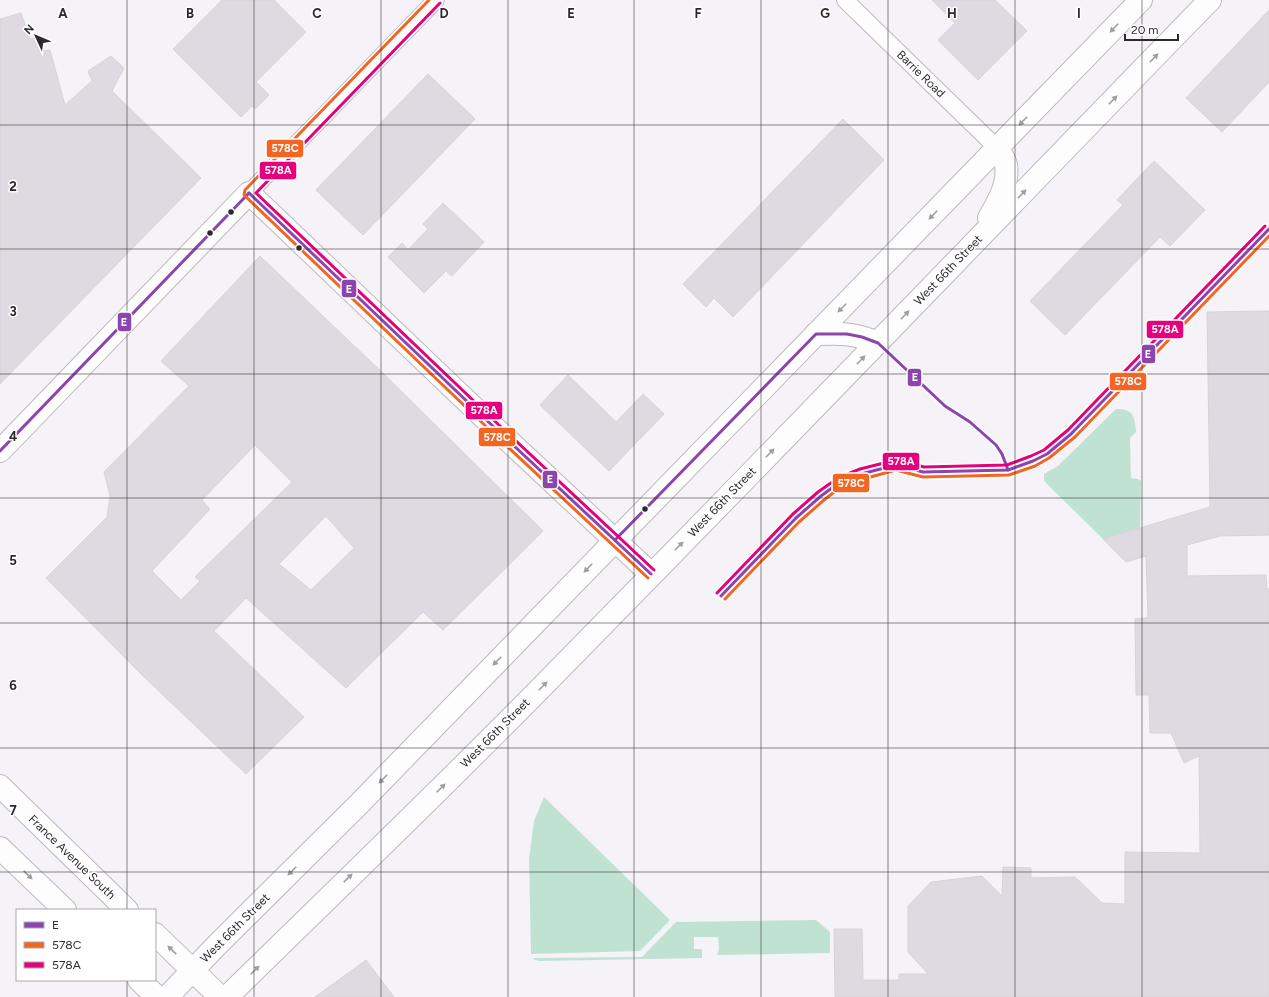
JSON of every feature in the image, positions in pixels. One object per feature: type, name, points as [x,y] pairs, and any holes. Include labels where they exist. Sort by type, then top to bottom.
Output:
[{"type":"main road","name":"West 66th Street","points":[[167,997],[192,970],[360,804],[1141,0]]},
{"type":"main road","name":"West 66th Street","points":[[227,997],[418,811],[523,706],[878,343],[1210,0]]},
{"type":"main road","points":[[976,242],[1003,192],[1006,164],[997,148]]},
{"type":"main road","points":[[0,451],[249,193],[481,414],[652,574]]},
{"type":"main road","points":[[816,334],[841,333],[865,337],[878,343]]},
{"type":"main road","name":"France Avenue South","points":[[0,786],[126,909]]},
{"type":"main road","points":[[0,848],[64,909]]},
{"type":"main road","points":[[156,935],[220,997]]},
{"type":"main road","points":[[140,981],[157,997]]},
{"type":"street","points":[[249,193],[436,0]]},
{"type":"street","name":"Barrie Road","points":[[845,0],[997,148]]},
{"type":"green space","points":[[1116,409],[1122,409],[1130,412],[1135,422],[1136,432],[1130,438],[1131,478],[1141,481],[1140,528],[1103,539],[1047,484],[1044,480],[1044,474],[1058,466]]},
{"type":"green space","points":[[544,797],[670,920],[640,951],[531,954],[529,859],[534,821]]},
{"type":"green space","points":[[816,920],[830,932],[830,953],[717,955],[719,949],[718,937],[694,937],[694,949],[702,949],[702,958],[540,961],[532,958],[642,957],[676,922]]},
{"type":"building","points":[[222,0],[274,0],[306,32],[256,82],[269,95],[255,109],[252,106],[241,117],[173,49]]},
{"type":"building","points":[[932,0],[995,0],[1027,31],[978,80],[938,40],[955,23]]},
{"type":"building","points":[[1269,10],[1269,82],[1222,132],[1186,98]]},
{"type":"building","points":[[21,13],[30,39],[40,36],[44,51],[50,50],[65,105],[92,81],[88,71],[111,56],[124,68],[112,91],[201,178],[0,384],[0,19]]},
{"type":"building","points":[[428,74],[475,119],[363,235],[316,190]]},
{"type":"building","points":[[843,119],[884,160],[733,317],[714,298],[706,307],[683,284]]},
{"type":"building","points":[[1154,161],[1205,210],[1170,246],[1160,237],[1065,335],[1030,301],[1123,205],[1117,200]]},
{"type":"building","points":[[443,203],[484,242],[452,276],[446,271],[424,293],[388,257],[402,243],[408,250],[428,229],[423,224]]},
{"type":"building","points":[[260,256],[389,379],[543,531],[443,630],[423,612],[346,688],[246,598],[214,631],[304,717],[246,774],[142,675],[46,578],[107,517],[110,496],[104,472],[189,386],[161,361]],"holes":[[[255,445],[292,482],[195,577],[200,581],[181,600],[152,571],[210,509],[202,500]],[[326,516],[354,548],[311,590],[279,564]]]},
{"type":"building","points":[[1269,311],[1269,535],[1220,536],[1187,545],[1187,576],[1266,575],[1267,589],[1269,589],[1269,997],[835,997],[834,929],[862,929],[863,980],[899,980],[899,974],[928,974],[908,952],[908,906],[931,882],[982,876],[1002,896],[1003,867],[1031,868],[1031,878],[1075,877],[1102,903],[1125,904],[1125,852],[1200,853],[1199,756],[1184,763],[1171,733],[1150,733],[1149,695],[1136,695],[1135,619],[1148,618],[1146,556],[1126,562],[1103,539],[1210,507],[1207,312]]},
{"type":"building","points":[[568,375],[616,422],[643,394],[664,414],[609,471],[540,405]]},
{"type":"building","points":[[366,960],[394,997],[315,997]]},
{"type":"transit line","name":"578C","points":[[429,0],[245,190],[244,195],[494,434],[648,578]]},
{"type":"transit line","name":"578A","points":[[440,3],[256,193],[500,426],[654,570]]},
{"type":"transit line","name":"E","points":[[249,193],[497,430],[651,574]]},
{"type":"transit line","name":"E","points":[[0,451],[249,193]]},
{"type":"transit line","name":"578A","points":[[717,593],[793,514],[818,492],[838,478],[860,469],[896,460],[924,467],[1007,465],[1044,450],[1068,430],[1265,226]]},
{"type":"transit line","name":"E","points":[[721,596],[796,518],[840,482],[861,474],[896,465],[923,472],[1008,470],[1047,454],[1071,434],[1269,229]]},
{"type":"transit line","name":"578C","points":[[725,599],[799,522],[842,486],[896,470],[923,477],[1009,475],[1035,466],[1049,458],[1075,437],[1269,236]]},
{"type":"transit line","name":"E","points":[[615,540],[816,334],[847,334],[862,337],[878,343],[945,406],[970,422],[996,445],[1002,454],[1008,470]]}]
